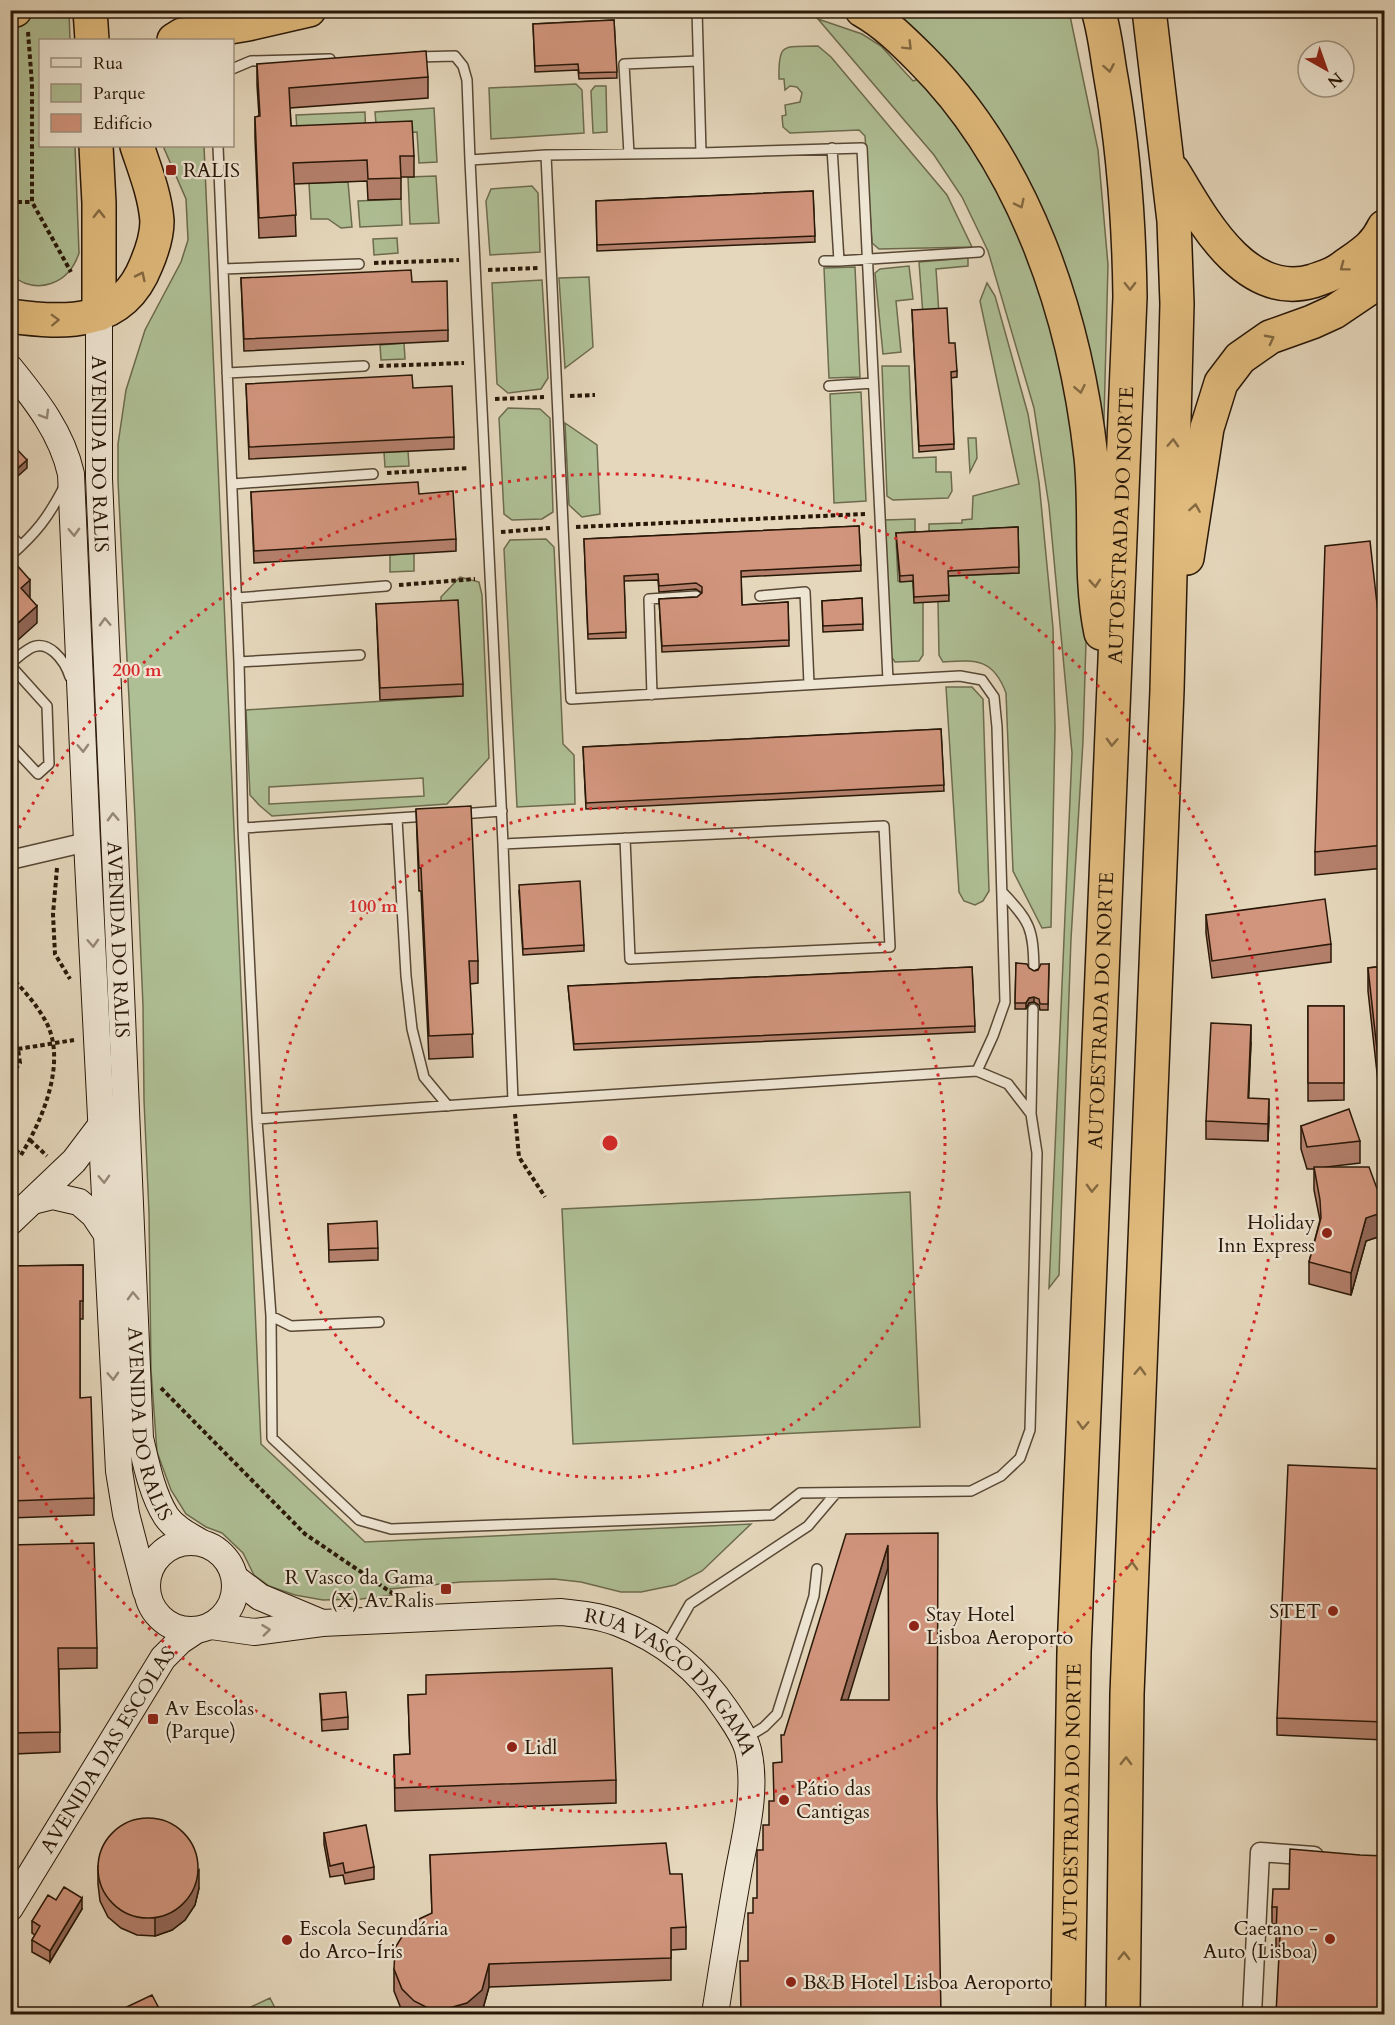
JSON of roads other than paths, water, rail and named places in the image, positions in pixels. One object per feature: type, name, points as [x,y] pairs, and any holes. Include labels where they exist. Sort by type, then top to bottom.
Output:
[{"type":"highway","points":[[90,10],[92,39]]},
{"type":"highway","points":[[176,39],[183,34],[248,24],[309,10]]},
{"type":"highway","points":[[862,10],[899,36],[970,115],[1000,163],[1043,255],[1065,318],[1082,393],[1091,458],[1094,580],[1105,654],[1115,683]]},
{"type":"highway","name":"AUTOESTRADA DO NORTE","points":[[1068,2014],[1074,1652],[1129,358],[1129,227],[1115,104],[1098,10]]},
{"type":"highway","points":[[1124,2014],[1127,1694],[1167,690],[1177,304],[1174,221],[1149,10]]},
{"type":"highway","points":[[96,147],[99,203],[99,314]]},
{"type":"highway","points":[[10,316],[49,321],[99,314],[124,300],[138,284],[154,241],[157,224],[156,208],[137,147]]},
{"type":"highway","points":[[1168,163],[1205,224],[1233,257],[1258,277],[1297,285],[1334,274],[1377,242],[1384,227]]},
{"type":"highway","points":[[1167,690],[1208,428],[1221,384],[1240,358],[1270,337],[1334,312],[1377,283],[1384,273]]},
{"type":"street","name":"AVENIDA DO RALIS","points":[[99,314],[99,486],[140,1438],[150,1479],[167,1516],[182,1532],[200,1542]]},
{"type":"street","name":"AVENIDA DO RALIS","points":[[10,368],[55,429],[68,460],[71,474],[119,1471],[126,1514],[146,1591]]},
{"type":"street","points":[[10,860],[87,842]]},
{"type":"street","points":[[10,1222],[74,1161],[102,1124]]},
{"type":"street","points":[[33,1201],[53,1196],[79,1202],[94,1215],[106,1233]]},
{"type":"street","points":[[186,1542],[200,1542],[216,1549],[228,1562],[235,1578],[233,1600],[228,1611],[221,1620],[203,1628],[178,1629],[162,1621],[151,1607],[146,1591],[147,1577],[152,1564],[161,1553],[173,1545],[186,1542]]},
{"type":"street","name":"RUA VASCO DA GAMA","points":[[235,1578],[260,1597],[322,1623]]},
{"type":"street","name":"RUA VASCO DA GAMA","points":[[203,1628],[254,1632],[322,1623],[561,1612],[593,1616],[618,1623],[640,1633],[684,1662],[709,1686],[744,1739],[748,1750],[751,1780],[747,1825],[715,2014]]},
{"type":"street","name":"AVENIDA DAS ESCOLAS","points":[[10,1908],[163,1658],[180,1641],[203,1628]]},
{"type":"street","points":[[1252,2014],[1260,1852],[1328,1857]]},
{"type":"lane","points":[[697,10],[701,153]]},
{"type":"lane","points":[[407,57],[455,56],[463,66],[467,80],[502,812],[513,1101]]},
{"type":"lane","points":[[234,68],[251,61],[335,59]]},
{"type":"lane","points":[[628,154],[624,63],[698,61]]},
{"type":"lane","points":[[218,147],[239,662],[243,828],[257,1119],[271,1316],[272,1438],[359,1520],[391,1529],[772,1515],[800,1493],[971,1491],[1001,1476],[1020,1458],[1030,1430],[1037,1152],[1032,1114],[1033,1010]]},
{"type":"lane","points":[[832,148],[839,261]]},
{"type":"lane","points":[[470,160],[546,155],[862,148],[888,680]]},
{"type":"lane","points":[[546,155],[571,699],[960,675],[982,680],[994,697],[997,727],[1005,1002],[977,1071]]},
{"type":"lane","points":[[824,261],[979,252]]},
{"type":"lane","points":[[223,269],[359,264]]},
{"type":"lane","points":[[227,373],[364,366]]},
{"type":"lane","points":[[829,386],[873,383]]},
{"type":"lane","points":[[10,556],[35,534],[50,515],[71,474]]},
{"type":"lane","points":[[232,484],[373,474]]},
{"type":"lane","points":[[10,535],[21,546]]},
{"type":"lane","points":[[236,598],[386,586]]},
{"type":"lane","points":[[760,596],[805,592],[809,684]]},
{"type":"lane","points":[[652,695],[649,599],[696,596]]},
{"type":"lane","points":[[10,744],[38,774],[49,764],[46,706],[10,665],[37,645],[46,647],[61,657],[67,668],[82,716]]},
{"type":"lane","points":[[239,662],[360,655]]},
{"type":"lane","points":[[455,815],[502,812]]},
{"type":"lane","points":[[243,828],[443,815]]},
{"type":"lane","points":[[397,819],[406,976],[412,1029],[424,1077],[448,1106]]},
{"type":"lane","points":[[503,844],[625,838],[884,826],[890,947],[630,959],[625,838]]},
{"type":"lane","points":[[1002,892],[1022,912],[1033,937],[1034,970]]},
{"type":"lane","points":[[257,1119],[977,1071],[1008,1084],[1032,1114]]},
{"type":"lane","points":[[271,1316],[291,1326],[379,1322]]},
{"type":"lane","points":[[665,1648],[690,1604],[808,1526],[836,1493]]},
{"type":"lane","points":[[744,1739],[764,1727],[777,1714],[814,1596],[817,1569]]},
{"type":"place","name":"RALIS","points":[[171,170]]},
{"type":"place","name":"Holiday Inn Express","points":[[1327,1233]]},
{"type":"place","name":"R Vasco da Gama (X) Av Ralis","points":[[446,1589]]},
{"type":"place","name":"STET","points":[[1333,1611]]},
{"type":"place","name":"Stay Hotel Lisboa Aeroporto","points":[[914,1626]]},
{"type":"place","name":"Av Escolas (Parque)","points":[[153,1719]]},
{"type":"place","name":"Lidl","points":[[512,1747]]},
{"type":"place","name":"Pátio das Cantigas","points":[[784,1800]]},
{"type":"place","name":"Caetano - Auto (Lisboa)","points":[[1330,1939]]},
{"type":"place","name":"Escola Secundária do Arco-Íris","points":[[287,1940]]},
{"type":"place","name":"B&B Hotel Lisboa Aeroporto","points":[[791,1982]]}]
